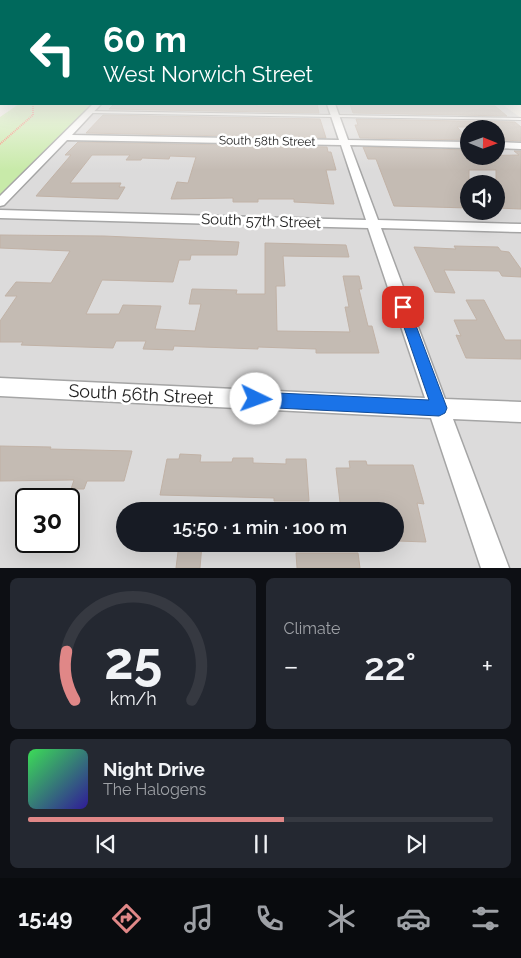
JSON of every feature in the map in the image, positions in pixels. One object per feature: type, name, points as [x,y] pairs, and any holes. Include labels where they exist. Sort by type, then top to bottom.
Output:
[{"type":"street","points":[[0,203],[84,118]]},
{"type":"street","points":[[336,118],[495,568]]},
{"type":"street","name":"South 58th Street","points":[[65,136],[460,145]]},
{"type":"street","points":[[505,145],[521,146]]},
{"type":"street","name":"South 57th Street","points":[[0,214],[521,228]]},
{"type":"street","name":"South 56th Street","points":[[0,387],[521,412]]},
{"type":"lane","points":[[490,118],[521,119]]},
{"type":"path","points":[[0,144],[31,118]]},
{"type":"shaded area","points":[[78,118],[520,118],[521,568],[0,568],[0,195]]},
{"type":"green space","points":[[0,118],[78,118],[0,195]]},
{"type":"building","points":[[101,118],[320,119],[326,138],[86,133]]},
{"type":"building","points":[[356,119],[460,121],[460,127],[457,127],[460,130],[460,140],[360,138],[355,125],[358,125]]},
{"type":"building","points":[[505,122],[515,122],[521,127],[521,141],[505,140]]},
{"type":"building","points":[[78,142],[327,147],[328,152],[331,152],[336,170],[326,170],[334,204],[294,202],[294,199],[258,199],[258,202],[233,202],[233,198],[171,199],[177,182],[188,183],[196,157],[170,156],[169,159],[142,158],[141,160],[126,160],[130,155],[92,155],[70,183],[121,183],[119,187],[125,187],[118,199],[36,196],[71,155],[65,155]]},
{"type":"building","points":[[363,147],[460,150],[460,165],[505,165],[505,155],[519,155],[514,151],[521,151],[521,209],[505,208],[505,175],[496,175],[496,170],[469,170],[469,175],[460,175],[460,208],[394,206],[376,159],[368,159]]},
{"type":"building","points":[[0,235],[104,236],[239,242],[237,255],[191,255],[190,260],[179,260],[173,282],[102,280],[86,314],[119,314],[123,305],[161,306],[155,329],[195,331],[201,304],[189,304],[192,289],[237,290],[236,294],[265,294],[265,243],[346,245],[349,257],[283,256],[285,286],[276,286],[277,331],[350,332],[345,307],[349,307],[343,276],[359,276],[362,289],[359,289],[368,326],[372,326],[379,353],[316,353],[316,349],[258,347],[258,349],[174,346],[173,350],[143,349],[146,341],[116,341],[113,348],[21,345],[23,342],[0,342],[0,321],[17,296],[5,296],[16,282],[51,283],[70,251],[0,248]]},
{"type":"building","points":[[454,246],[498,247],[501,251],[509,252],[521,269],[521,277],[502,276],[499,271],[444,270],[455,293],[435,292],[414,247],[456,249]]},
{"type":"building","points":[[466,300],[484,300],[505,340],[521,340],[521,359],[466,358],[456,335],[461,336],[454,320],[477,320]]},
{"type":"building","points":[[0,446],[132,451],[124,481],[87,481],[84,489],[80,489],[71,488],[74,480],[0,481]]},
{"type":"building","points":[[180,454],[201,455],[200,462],[232,462],[233,458],[253,458],[253,463],[286,464],[286,459],[306,459],[309,501],[274,501],[274,498],[160,495],[167,459],[179,459]]},
{"type":"building","points":[[349,461],[366,461],[367,465],[413,465],[424,504],[417,503],[426,542],[404,541],[404,502],[340,502],[336,468],[350,468]]},
{"type":"building","points":[[178,552],[201,552],[200,568],[176,568]]},
{"type":"building","points":[[296,553],[358,553],[360,568],[297,568]]},
{"type":"route","points":[[256,399],[439,408],[403,307]]}]
